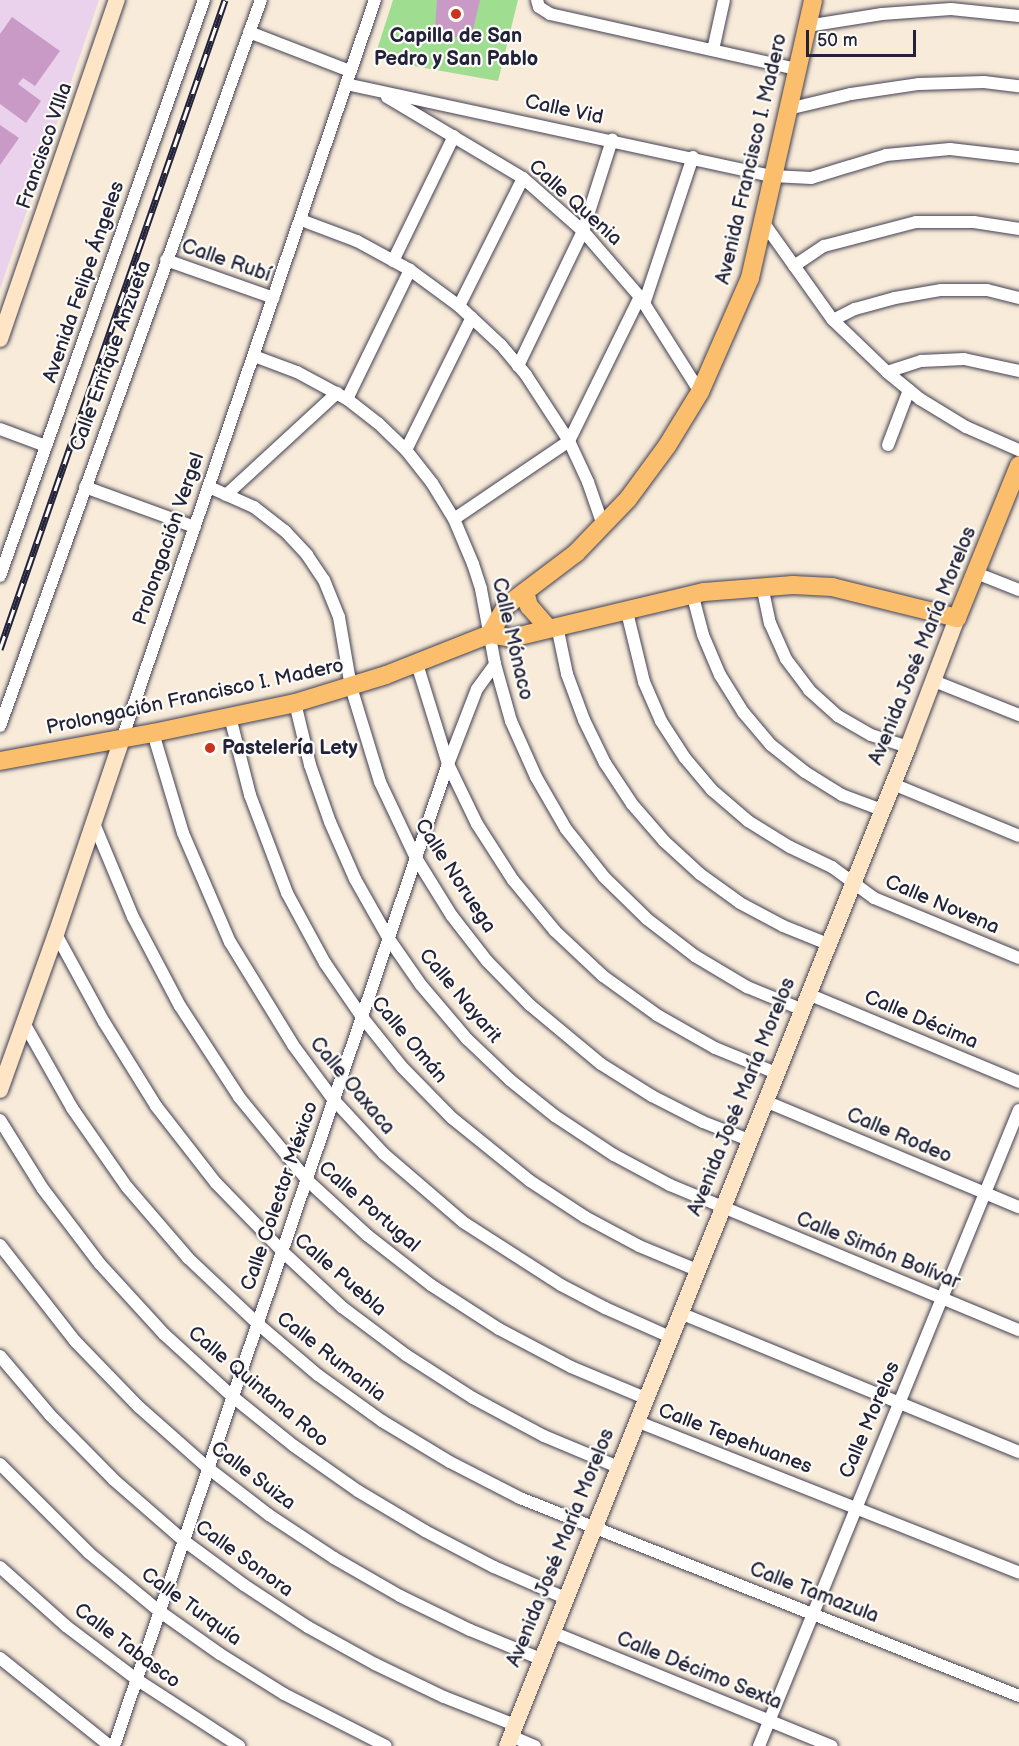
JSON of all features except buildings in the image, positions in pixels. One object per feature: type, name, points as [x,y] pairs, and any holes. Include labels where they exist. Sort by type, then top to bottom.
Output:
[{"type":"main road","name":"Avenida Francisco I. Madero","points":[[490,634],[506,606],[576,553],[628,499],[667,446],[700,392],[750,278],[813,0]]},
{"type":"main road","name":"Avenida José María Morelos","points":[[957,618],[1019,465]]},
{"type":"main road","name":"Prolongación Francisco I. Madero","points":[[0,761],[153,733],[295,703],[351,687],[417,664],[490,634],[511,638],[693,593],[762,586],[832,587],[957,618]]},
{"type":"main road","points":[[525,592],[530,606],[552,627]]},
{"type":"street","name":"Francisco VIlla","points":[[0,339],[117,0]]},
{"type":"street","name":"Avenida Felipe Ángeles","points":[[0,576],[204,0]]},
{"type":"street","name":"Calle Enrique Anzueta","points":[[0,726],[261,0]]},
{"type":"street","name":"Prolongación Vergel","points":[[0,1090],[56,934],[375,0]]},
{"type":"street","points":[[712,50],[724,0]]},
{"type":"street","points":[[538,3],[550,14],[797,69]]},
{"type":"street","points":[[807,26],[882,14],[951,9],[1019,16]]},
{"type":"street","points":[[249,32],[350,70]]},
{"type":"street","points":[[788,109],[851,94],[919,84],[984,82],[1019,86]]},
{"type":"street","name":"Calle Vid","points":[[346,84],[773,176],[811,178],[886,155],[950,149],[1019,156]]},
{"type":"street","name":"Calle Quenia","points":[[378,91],[523,178],[583,231],[642,301],[700,392]]},
{"type":"street","points":[[393,261],[454,136]]},
{"type":"street","points":[[518,366],[583,231],[612,140]]},
{"type":"street","points":[[454,519],[569,441],[642,301],[693,157]]},
{"type":"street","points":[[459,306],[523,178]]},
{"type":"street","points":[[301,220],[357,241],[410,270],[472,317],[518,366],[549,407],[569,441],[588,483],[603,525]]},
{"type":"street","points":[[763,222],[832,320],[887,372],[909,390],[966,427],[1019,450]]},
{"type":"street","points":[[794,266],[825,246],[916,222],[974,222],[1019,229]]},
{"type":"street","name":"Calle Rubí","points":[[166,260],[274,298]]},
{"type":"street","points":[[226,495],[342,396],[410,270]]},
{"type":"street","points":[[832,320],[855,309],[895,298],[941,290],[987,290],[1019,297]]},
{"type":"street","points":[[406,450],[472,317]]},
{"type":"street","name":"Calle Mónaco","points":[[254,356],[297,372],[342,396],[378,423],[406,450],[432,483],[454,519],[476,572],[495,663],[512,722],[536,777],[566,829],[604,877],[647,919],[695,956],[747,987],[803,1010]]},
{"type":"street","points":[[887,372],[921,362],[964,359],[1019,371]]},
{"type":"street","points":[[888,445],[909,390]]},
{"type":"street","points":[[0,429],[46,446]]},
{"type":"street","points":[[85,487],[195,527]]},
{"type":"street","name":"Calle Noruega","points":[[209,487],[254,507],[285,531],[307,555],[324,580],[339,617],[351,687],[380,782],[416,858],[452,916],[488,961],[530,1005],[600,1064],[652,1096],[703,1122],[749,1140]]},
{"type":"street","points":[[976,573],[1019,590]]},
{"type":"street","points":[[762,586],[770,624],[786,659],[809,690],[838,716],[871,735],[908,747]]},
{"type":"street","points":[[693,593],[703,635],[720,675],[743,712],[771,745],[805,772],[842,795],[882,810]]},
{"type":"street","name":"Calle Novena","points":[[626,608],[644,682],[661,721],[685,759],[712,790],[748,821],[789,847],[832,867],[874,898],[1019,958]]},
{"type":"street","name":"Avenida José María Morelos","points":[[511,1736],[908,747],[957,618]]},
{"type":"street","points":[[552,627],[584,720],[605,763],[632,804],[651,826],[700,874],[740,903],[783,926],[828,944]]},
{"type":"street","name":"Calle Colector México","points":[[112,1746],[448,765],[477,689],[495,663]]},
{"type":"street","points":[[417,664],[448,765],[489,843],[513,880],[555,931],[603,976],[657,1016],[715,1048],[776,1073]]},
{"type":"street","points":[[934,681],[1019,715]]},
{"type":"street","name":"Calle Nayarit","points":[[295,703],[310,765],[330,822],[355,879],[389,939],[421,985],[467,1039],[510,1080],[546,1109],[614,1155],[670,1185],[722,1207]]},
{"type":"street","name":"Calle Omán","points":[[230,717],[250,795],[287,893],[325,963],[362,1017],[402,1067],[452,1118],[499,1158],[585,1217],[639,1246],[697,1270]]},
{"type":"street","name":"Calle Oaxaca","points":[[153,733],[183,833],[230,942],[293,1045],[333,1100],[384,1154],[463,1222],[561,1285],[605,1308],[670,1337]]},
{"type":"street","points":[[893,784],[1019,836]]},
{"type":"street","name":"Calle Portugal","points":[[93,821],[133,917],[180,1006],[239,1097],[307,1180],[366,1235],[460,1304],[499,1329],[571,1366],[645,1398]]},
{"type":"street","name":"Calle Puebla","points":[[56,934],[104,1022],[156,1106],[216,1183],[283,1252],[342,1306],[415,1361],[473,1398],[544,1436],[618,1467]]},
{"type":"street","name":"Calle Décima","points":[[808,994],[1019,1082]]},
{"type":"street","name":"Calle Rumania","points":[[24,1023],[72,1108],[127,1187],[188,1258],[258,1324],[318,1375],[392,1427],[450,1462],[500,1488],[593,1529]]},
{"type":"street","name":"Calle Rodeo","points":[[765,1101],[1019,1207]]},
{"type":"street","name":"Calle Morelos","points":[[759,1746],[1019,1110]]},
{"type":"street","name":"Calle Quintana Roo","points":[[0,1120],[43,1189],[100,1264],[164,1334],[233,1397],[294,1446],[377,1503],[494,1567],[565,1598]]},
{"type":"street","name":"Calle Simón Bolívar","points":[[722,1207],[1019,1330]]},
{"type":"street","name":"Calle Suiza","points":[[0,1245],[75,1341],[139,1407],[208,1468],[269,1515],[334,1558],[400,1596],[460,1625],[541,1659]]},
{"type":"street","points":[[680,1313],[1019,1452]]},
{"type":"street","name":"Calle Sonora","points":[[0,1356],[50,1415],[114,1480],[183,1540],[244,1585],[318,1632],[375,1664],[444,1697],[511,1736],[535,1746]]},
{"type":"street","name":"Calle Tepehuanes","points":[[636,1421],[1019,1573]]},
{"type":"street","name":"Calle Turquía","points":[[0,1464],[89,1553],[159,1611],[220,1654],[284,1694],[386,1746]]},
{"type":"street","name":"Calle Tamazula","points":[[593,1529],[812,1612],[1019,1696]]},
{"type":"street","name":"Calle Tabasco","points":[[0,1568],[66,1626],[136,1679],[238,1746]]},
{"type":"street","name":"Calle Décimo Sexta","points":[[552,1632],[832,1746]]},
{"type":"street","points":[[0,1659],[112,1746]]},
{"type":"shaded area","points":[[0,0],[99,0],[0,289]]},
{"type":"green space","points":[[393,0],[518,0],[498,81],[374,59]]},
{"type":"railway","points":[[0,649],[225,0]]},
{"type":"place","name":"Capilla de San Pedro y San Pablo","points":[[456,14]]},
{"type":"place","name":"Pastelería Lety","points":[[210,748]]}]
